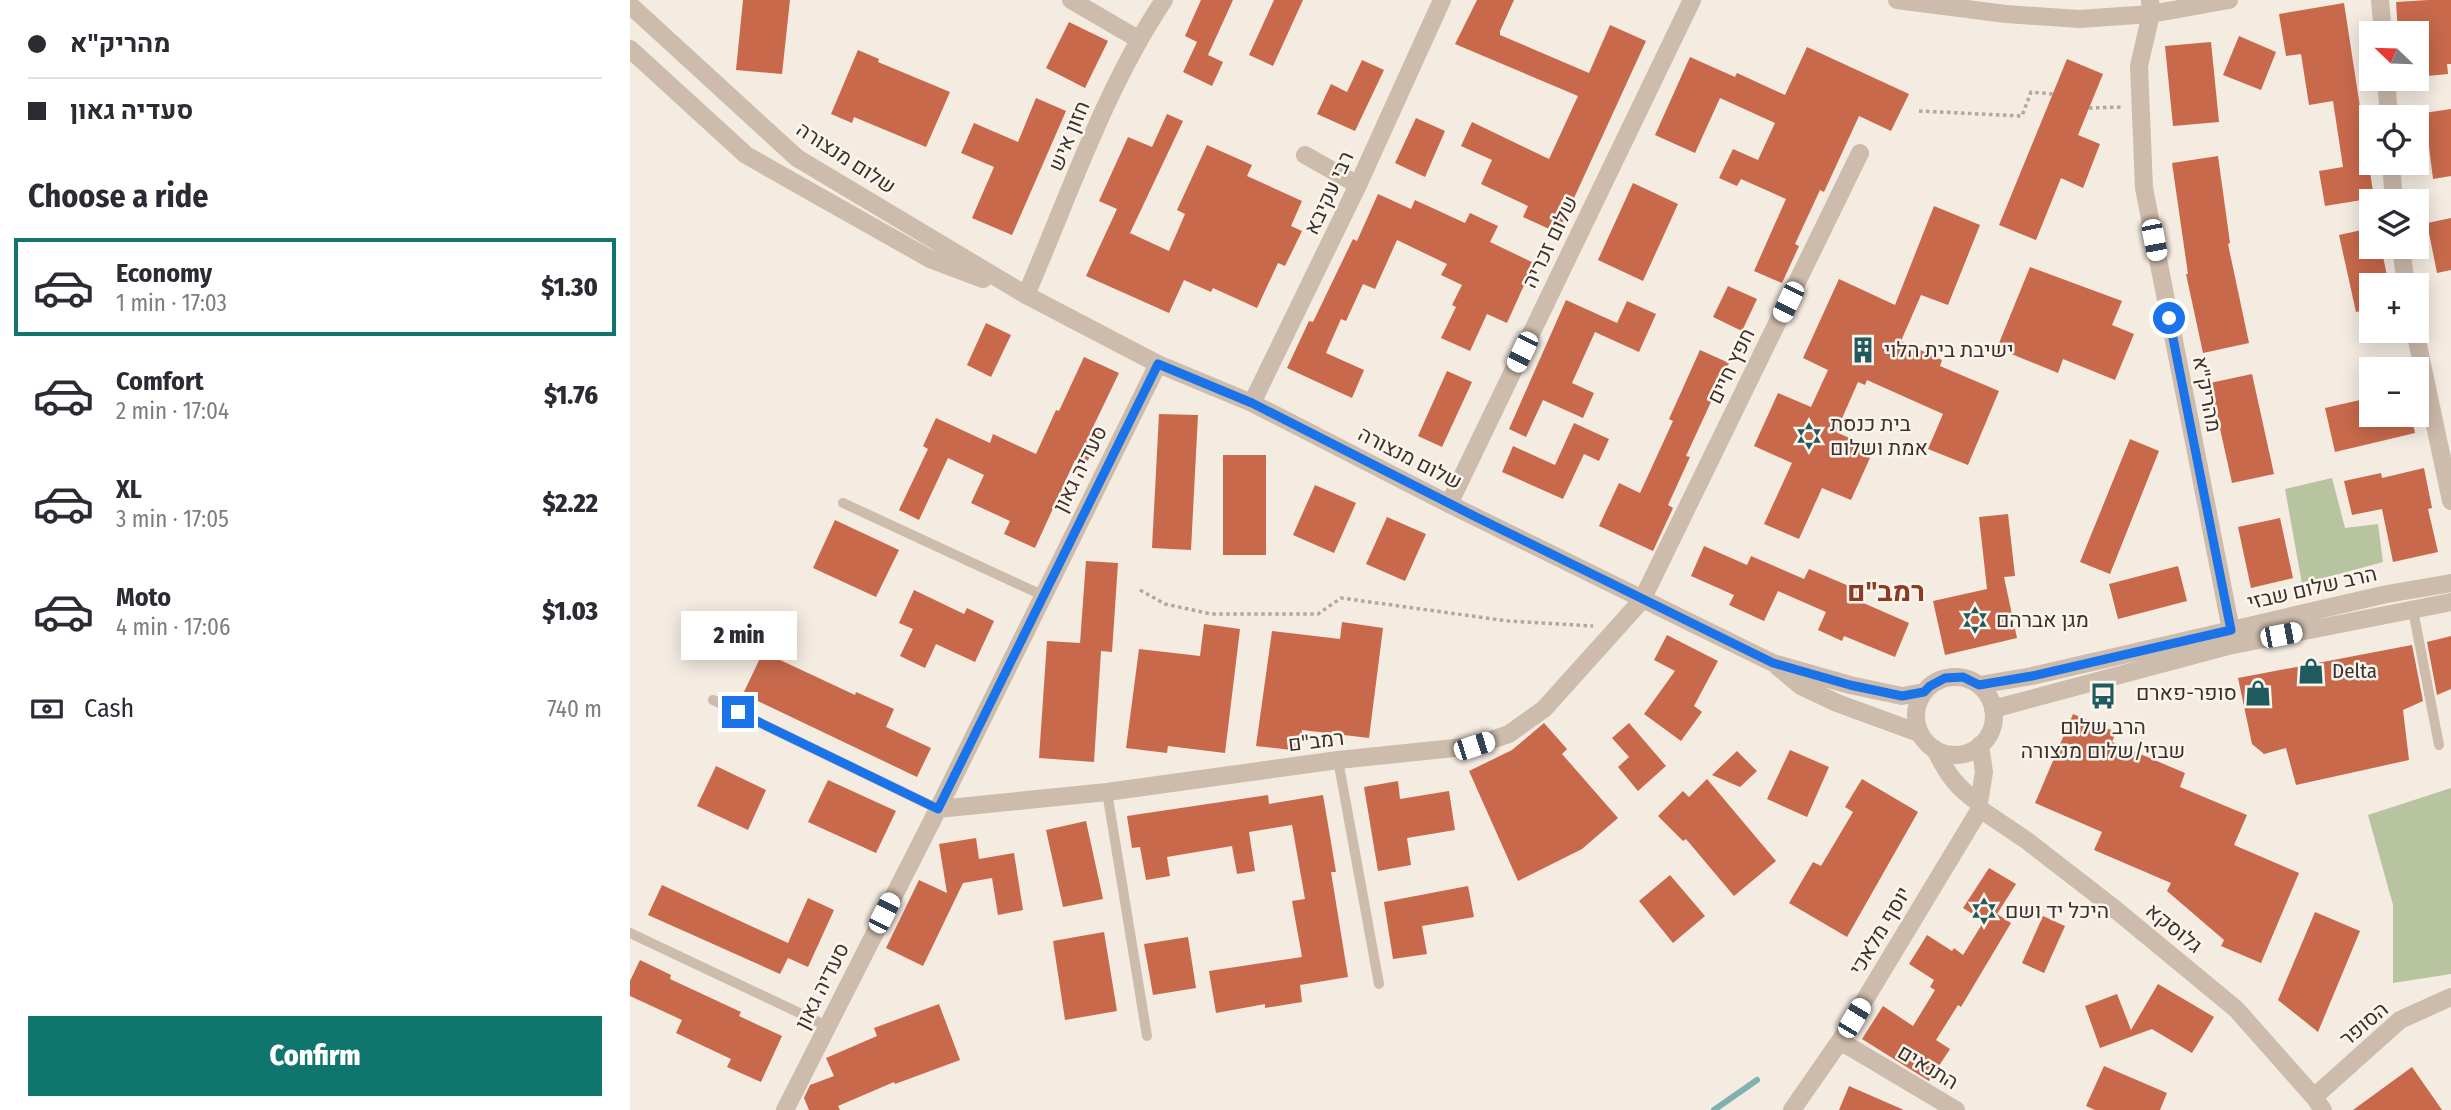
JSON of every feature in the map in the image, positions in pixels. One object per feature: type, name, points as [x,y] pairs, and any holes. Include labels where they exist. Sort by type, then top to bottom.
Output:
[{"type":"street","points":[[1071,0],[1138,39]]},
{"type":"street","name":"חזון איש","points":[[1026,295],[1138,39],[1164,0]]},
{"type":"street","name":"רבי עקיבא","points":[[1252,403],[1358,185],[1442,0]]},
{"type":"street","name":"שלום זכריה","points":[[1449,504],[1692,0]]},
{"type":"street","points":[[1901,0],[2006,14],[2079,19],[2151,7],[2229,0]]},
{"type":"street","points":[[2380,0],[2382,21]]},
{"type":"street","name":"שלום מנצורה","points":[[630,5],[797,158],[1026,295],[1158,364],[1252,403],[1449,504],[1773,663],[1850,685],[1902,696],[1924,692]]},
{"type":"street","name":"מהריק\"א","points":[[2151,7],[2139,66],[2144,188],[2231,630]]},
{"type":"street","name":"שלום מנצורה","points":[[630,49],[747,155],[930,259],[1026,295]]},
{"type":"street","name":"חפץ חיים","points":[[1642,600],[1860,153]]},
{"type":"street","points":[[1305,155],[1358,185]]},
{"type":"street","points":[[2418,343],[2451,501]]},
{"type":"street","name":"סעדיה גאון","points":[[785,1110],[938,809],[1158,364]]},
{"type":"street","name":"הרב שלום שבזי","points":[[1979,685],[2032,676],[2387,594],[2451,583]]},
{"type":"street","name":"רמב\"ם","points":[[938,809],[1107,792],[1338,760],[1474,746],[1509,734],[1544,709],[1642,600]]},
{"type":"street","name":"הרב שלום שבזי","points":[[1993,709],[2228,646],[2451,603]]},
{"type":"street","name":"שלום מנצורה","points":[[1773,663],[1801,686],[1837,703],[1919,733]]},
{"type":"street","points":[[1954,676],[1971,680],[1979,685],[1993,709],[1992,726],[1980,745],[1968,752],[1954,755],[1940,752],[1928,744],[1919,733],[1917,705],[1924,692],[1937,681],[1954,676]]},
{"type":"street","points":[[1980,745],[1983,772],[1980,806]]},
{"type":"street","name":"גלוסקא","points":[[1935,749],[1946,771],[1961,790],[2099,897],[2236,1009],[2318,1104]]},
{"type":"street","name":"יוסף מלאכי","points":[[1792,1110],[1840,1041],[1980,806]]},
{"type":"street","name":"הסופר","points":[[2318,1104],[2400,1020],[2451,998]]},
{"type":"street","name":"התנאים","points":[[1840,1041],[1956,1110]]},
{"type":"lane","points":[[843,503],[1042,595]]},
{"type":"lane","points":[[2413,610],[2439,745]]},
{"type":"lane","points":[[713,700],[938,809]]},
{"type":"lane","points":[[1338,760],[1379,984]]},
{"type":"lane","points":[[1107,792],[1147,1036]]},
{"type":"lane","points":[[630,933],[827,1026]]},
{"type":"path","points":[[1919,111],[2022,116],[2031,92],[2053,94]]},
{"type":"path","points":[[2089,108],[2141,107]]},
{"type":"path","points":[[1140,590],[1165,604],[1211,614],[1318,614],[1341,598],[1508,621],[1616,627]]},
{"type":"green space","points":[[2332,478],[2345,528],[2378,524],[2383,562],[2302,584],[2285,489]]},
{"type":"green space","points":[[2451,788],[2451,974],[2393,983],[2393,905],[2368,815]]},
{"type":"building","points":[[743,0],[790,0],[782,74],[736,70]]},
{"type":"building","points":[[1201,0],[1233,0],[1208,55],[1223,62],[1212,86],[1183,72],[1197,42],[1185,36]]},
{"type":"building","points":[[1274,0],[1303,0],[1273,66],[1249,55]]},
{"type":"building","points":[[1477,0],[1514,0],[1500,35],[1589,73],[1610,25],[1646,41],[1558,233],[1523,217],[1528,206],[1481,184],[1492,160],[1461,146],[1472,122],[1549,159],[1578,96],[1455,44]]},
{"type":"building","points":[[2451,0],[2451,64],[2447,64],[2448,74],[2429,76],[2429,21],[2397,21],[2396,2]]},
{"type":"building","points":[[2344,3],[2360,105],[2359,175],[2370,175],[2373,189],[2359,189],[2359,200],[2325,206],[2319,171],[2343,167],[2333,101],[2309,105],[2301,54],[2286,56],[2279,14]]},
{"type":"building","points":[[1069,22],[1108,41],[1085,88],[1046,68]]},
{"type":"building","points":[[2239,36],[2276,52],[2261,90],[2223,75]]},
{"type":"building","points":[[2211,42],[2219,122],[2173,126],[2165,46]]},
{"type":"building","points":[[1807,47],[1909,94],[1891,131],[1859,116],[1824,192],[1820,190],[1795,244],[1799,246],[1782,283],[1754,271],[1786,199],[1741,179],[1737,186],[1719,178],[1733,149],[1758,160],[1775,123],[1720,98],[1695,153],[1655,135],[1690,57],[1735,77],[1737,73],[1785,95]]},
{"type":"building","points":[[858,50],[879,59],[878,62],[950,92],[926,147],[854,117],[852,123],[831,114]]},
{"type":"building","points":[[2067,59],[2103,74],[2078,135],[2100,144],[2083,188],[2061,178],[2036,240],[1999,225]]},
{"type":"building","points":[[1362,60],[1384,70],[1355,131],[1317,114],[1331,84],[1347,92]]},
{"type":"building","points":[[1036,98],[1066,111],[1012,235],[972,218],[994,167],[961,153],[974,123],[1018,142]]},
{"type":"building","points":[[2451,109],[2451,176],[2433,179],[2429,112]]},
{"type":"building","points":[[1167,114],[1183,121],[1130,233],[1169,251],[1185,214],[1177,210],[1207,145],[1252,165],[1247,176],[1302,201],[1291,226],[1302,231],[1285,266],[1278,263],[1257,308],[1213,288],[1211,292],[1184,280],[1169,313],[1086,276],[1117,209],[1099,201],[1128,137],[1152,147]]},
{"type":"building","points":[[1416,118],[1445,131],[1425,177],[1395,163]]},
{"type":"building","points":[[2218,156],[2230,243],[2228,244],[2249,343],[2203,353],[2186,274],[2172,163]]},
{"type":"building","points":[[1633,183],[1678,204],[1643,281],[1598,260]]},
{"type":"building","points":[[1378,194],[1411,209],[1415,200],[1465,223],[1470,213],[1498,226],[1490,242],[1534,263],[1507,323],[1487,314],[1470,351],[1441,338],[1456,307],[1452,305],[1462,285],[1441,275],[1447,264],[1397,240],[1375,289],[1363,284],[1346,321],[1341,319],[1326,353],[1364,370],[1352,398],[1287,368],[1309,321],[1313,322],[1353,239],[1357,241]]},
{"type":"building","points":[[1934,206],[1980,225],[1948,305],[1921,295],[1901,341],[1942,360],[1940,366],[1999,391],[1968,465],[1928,449],[1943,414],[1867,380],[1865,385],[1858,382],[1836,432],[1874,449],[1851,500],[1822,488],[1799,539],[1764,524],[1792,463],[1754,446],[1778,393],[1811,407],[1828,370],[1803,358],[1839,279],[1895,305]]},
{"type":"building","points":[[2451,218],[2451,270],[2437,273],[2429,223]]},
{"type":"building","points":[[2359,231],[2359,259],[2384,259],[2386,273],[2359,273],[2359,311],[2356,312],[2339,235]]},
{"type":"building","points":[[2030,267],[2122,301],[2112,325],[2134,334],[2115,380],[2063,359],[2058,373],[1997,348]]},
{"type":"building","points":[[1728,286],[1757,299],[1742,331],[1713,317]]},
{"type":"building","points":[[1566,300],[1617,323],[1627,301],[1656,314],[1639,352],[1595,332],[1572,383],[1594,393],[1583,418],[1543,400],[1526,437],[1509,429]]},
{"type":"building","points":[[986,323],[1011,335],[991,377],[967,365]]},
{"type":"building","points":[[1700,350],[1729,363],[1686,456],[1690,457],[1668,505],[1673,508],[1653,551],[1599,526],[1619,483],[1640,493],[1673,421],[1669,419]]},
{"type":"building","points":[[1084,357],[1119,373],[1093,427],[1101,431],[1086,465],[1075,460],[1035,548],[1004,534],[1010,521],[971,503],[984,475],[948,458],[919,520],[899,510],[928,449],[923,446],[936,418],[990,443],[993,434],[1036,454]]},
{"type":"building","points":[[1447,371],[1472,382],[1442,447],[1418,436]]},
{"type":"building","points":[[2252,374],[2274,474],[2232,483],[2210,383]]},
{"type":"building","points":[[2359,400],[2359,427],[2414,427],[2415,433],[2335,452],[2325,408]]},
{"type":"building","points":[[1159,414],[1198,415],[1191,550],[1152,548]]},
{"type":"building","points":[[1574,423],[1609,439],[1599,461],[1584,454],[1563,499],[1502,472],[1513,446],[1555,465]]},
{"type":"building","points":[[2130,439],[2159,451],[2110,574],[2080,562]]},
{"type":"building","points":[[1223,455],[1266,455],[1266,555],[1223,555]]},
{"type":"building","points":[[2424,468],[2432,508],[2428,509],[2438,552],[2393,562],[2382,509],[2352,515],[2344,481],[2381,473],[2382,478]]},
{"type":"building","points":[[1315,485],[1356,503],[1334,553],[1293,535]]},
{"type":"building","name":"מגן אברהם","points":[[2008,514],[2015,576],[2004,577],[2017,638],[1945,655],[1933,601],[1987,589],[1979,517]]},
{"type":"building","points":[[1387,517],[1426,534],[1405,581],[1366,564]]},
{"type":"building","points":[[2280,518],[2293,578],[2251,588],[2238,527]]},
{"type":"building","points":[[835,520],[899,550],[876,597],[813,568]]},
{"type":"building","points":[[1704,546],[1747,565],[1751,556],[1804,579],[1809,569],[1863,592],[1859,601],[1909,623],[1895,657],[1844,636],[1842,641],[1818,630],[1826,612],[1778,591],[1764,621],[1729,605],[1734,595],[1691,576]]},
{"type":"building","points":[[1086,561],[1118,563],[1112,652],[1101,651],[1094,762],[1039,758],[1047,641],[1080,643]]},
{"type":"building","points":[[2178,566],[2187,601],[2118,619],[2109,584]]},
{"type":"building","points":[[914,590],[964,614],[967,608],[994,621],[975,662],[936,644],[925,668],[900,656],[913,629],[899,623]]},
{"type":"building","points":[[1342,622],[1383,628],[1369,738],[1302,730],[1300,751],[1256,746],[1272,631],[1340,639]]},
{"type":"building","points":[[1204,624],[1240,629],[1225,753],[1168,746],[1167,753],[1126,748],[1139,649],[1200,656]]},
{"type":"building","points":[[1667,635],[1718,661],[1694,706],[1702,712],[1681,741],[1644,714],[1675,671],[1654,660]]},
{"type":"building","points":[[2451,636],[2451,689],[2437,695],[2427,642]]},
{"type":"building","points":[[2412,645],[2423,701],[2403,710],[2409,760],[2296,785],[2286,748],[2264,754],[2252,744],[2238,678]]},
{"type":"building","points":[[763,652],[855,695],[856,692],[894,709],[886,727],[931,748],[917,777],[743,694]]},
{"type":"building","points":[[2073,714],[2116,732],[2112,742],[2185,773],[2180,787],[2247,815],[2234,845],[2299,873],[2261,963],[2221,946],[2224,940],[2167,891],[2171,883],[2094,850],[2102,832],[2035,803]]},
{"type":"building","points":[[1544,723],[1567,749],[1562,754],[1618,818],[1582,849],[1518,881],[1469,771],[1512,750]]},
{"type":"building","points":[[1629,723],[1666,766],[1638,791],[1618,767],[1629,757],[1612,738]]},
{"type":"building","points":[[1790,750],[1829,767],[1807,817],[1767,799]]},
{"type":"building","points":[[1737,751],[1757,771],[1740,787],[1712,775]]},
{"type":"building","points":[[716,766],[766,790],[748,830],[697,806]]},
{"type":"building","points":[[1707,779],[1776,861],[1734,896],[1686,839],[1683,841],[1658,816],[1683,791],[1689,797]]},
{"type":"building","points":[[1862,779],[1918,812],[1847,937],[1789,903],[1813,862],[1821,866],[1853,812],[1845,807]]},
{"type":"building","points":[[828,780],[896,811],[876,853],[808,822]]},
{"type":"building","points":[[1398,781],[1400,799],[1449,791],[1455,830],[1407,838],[1411,865],[1378,871],[1364,787]]},
{"type":"building","points":[[1268,795],[1269,804],[1323,795],[1336,872],[1331,872],[1348,977],[1300,985],[1302,1002],[1265,1008],[1265,1004],[1216,1013],[1209,971],[1302,957],[1292,901],[1305,899],[1292,825],[1249,832],[1255,871],[1237,874],[1232,846],[1167,857],[1170,876],[1146,880],[1140,847],[1132,848],[1127,816]]},
{"type":"building","points":[[1086,821],[1103,899],[1063,907],[1046,830]]},
{"type":"building","points":[[976,838],[979,859],[1014,853],[1023,910],[998,915],[992,878],[963,883],[923,966],[886,948],[919,880],[947,893],[939,844]]},
{"type":"building","points":[[1989,868],[2016,884],[1997,914],[2011,923],[1961,1007],[1958,1005],[1936,1040],[1950,1049],[1929,1081],[1862,1039],[1883,1006],[1913,1026],[1935,990],[1930,987],[1934,980],[1909,964],[1927,935],[1963,955],[1984,921],[1963,908]]},
{"type":"building","points":[[1670,875],[1705,916],[1673,943],[1639,901]]},
{"type":"building","points":[[662,885],[788,943],[808,898],[834,910],[808,967],[788,958],[780,974],[648,915]]},
{"type":"building","points":[[1468,886],[1474,917],[1422,926],[1427,954],[1393,959],[1384,902]]},
{"type":"building","points":[[2315,912],[2360,931],[2318,1032],[2278,1000]]},
{"type":"building","points":[[2043,916],[2065,926],[2044,973],[2022,963]]},
{"type":"building","points":[[1104,932],[1117,1011],[1065,1020],[1053,941]]},
{"type":"building","points":[[1188,937],[1196,988],[1153,995],[1144,944]]},
{"type":"building","points":[[640,960],[671,975],[670,979],[741,1012],[739,1016],[782,1036],[761,1082],[727,1067],[731,1059],[676,1033],[682,1020],[630,996],[630,981]]},
{"type":"building","points":[[2158,984],[2214,1017],[2192,1053],[2152,1029],[2100,1048],[2085,1006],[2117,994],[2131,1030]]},
{"type":"building","points":[[939,1004],[960,1060],[895,1084],[894,1082],[838,1106],[840,1110],[809,1110],[804,1098],[810,1085],[834,1076],[826,1058],[877,1036],[874,1028]]},
{"type":"building","points":[[2104,1066],[2167,1093],[2160,1110],[2095,1110],[2086,1106]]},
{"type":"building","points":[[2412,1067],[2442,1110],[2353,1110]]},
{"type":"building","points":[[1849,1086],[1904,1110],[1839,1110]]},
{"type":"waterway","points":[[1714,1110],[1757,1080]]},
{"type":"place","name":"ישיבת בית הלוי","points":[[1863,350]]},
{"type":"place","name":"בית כנסת אמת ושלום","points":[[1809,436]]},
{"type":"place","name":"מגן אברהם","points":[[1975,620]]},
{"type":"place","name":"Delta","points":[[2311,671]]},
{"type":"place","name":"סופר-פארם","points":[[2258,693]]},
{"type":"place","name":"הרב שלום שבזי/שלום מנצורה","points":[[2103,696]]},
{"type":"place","name":"היכל יד ושם","points":[[1984,911]]},
{"type":"district","name":"רמב\"ם","points":[[1886,591]]},
{"type":"route","points":[[738,712],[938,809],[1158,364],[1252,403],[1642,600],[1773,663],[1850,685],[1902,696],[1924,692],[1937,681],[1954,676],[1963,677],[1979,685],[2032,676],[2231,630],[2169,318]]}]
